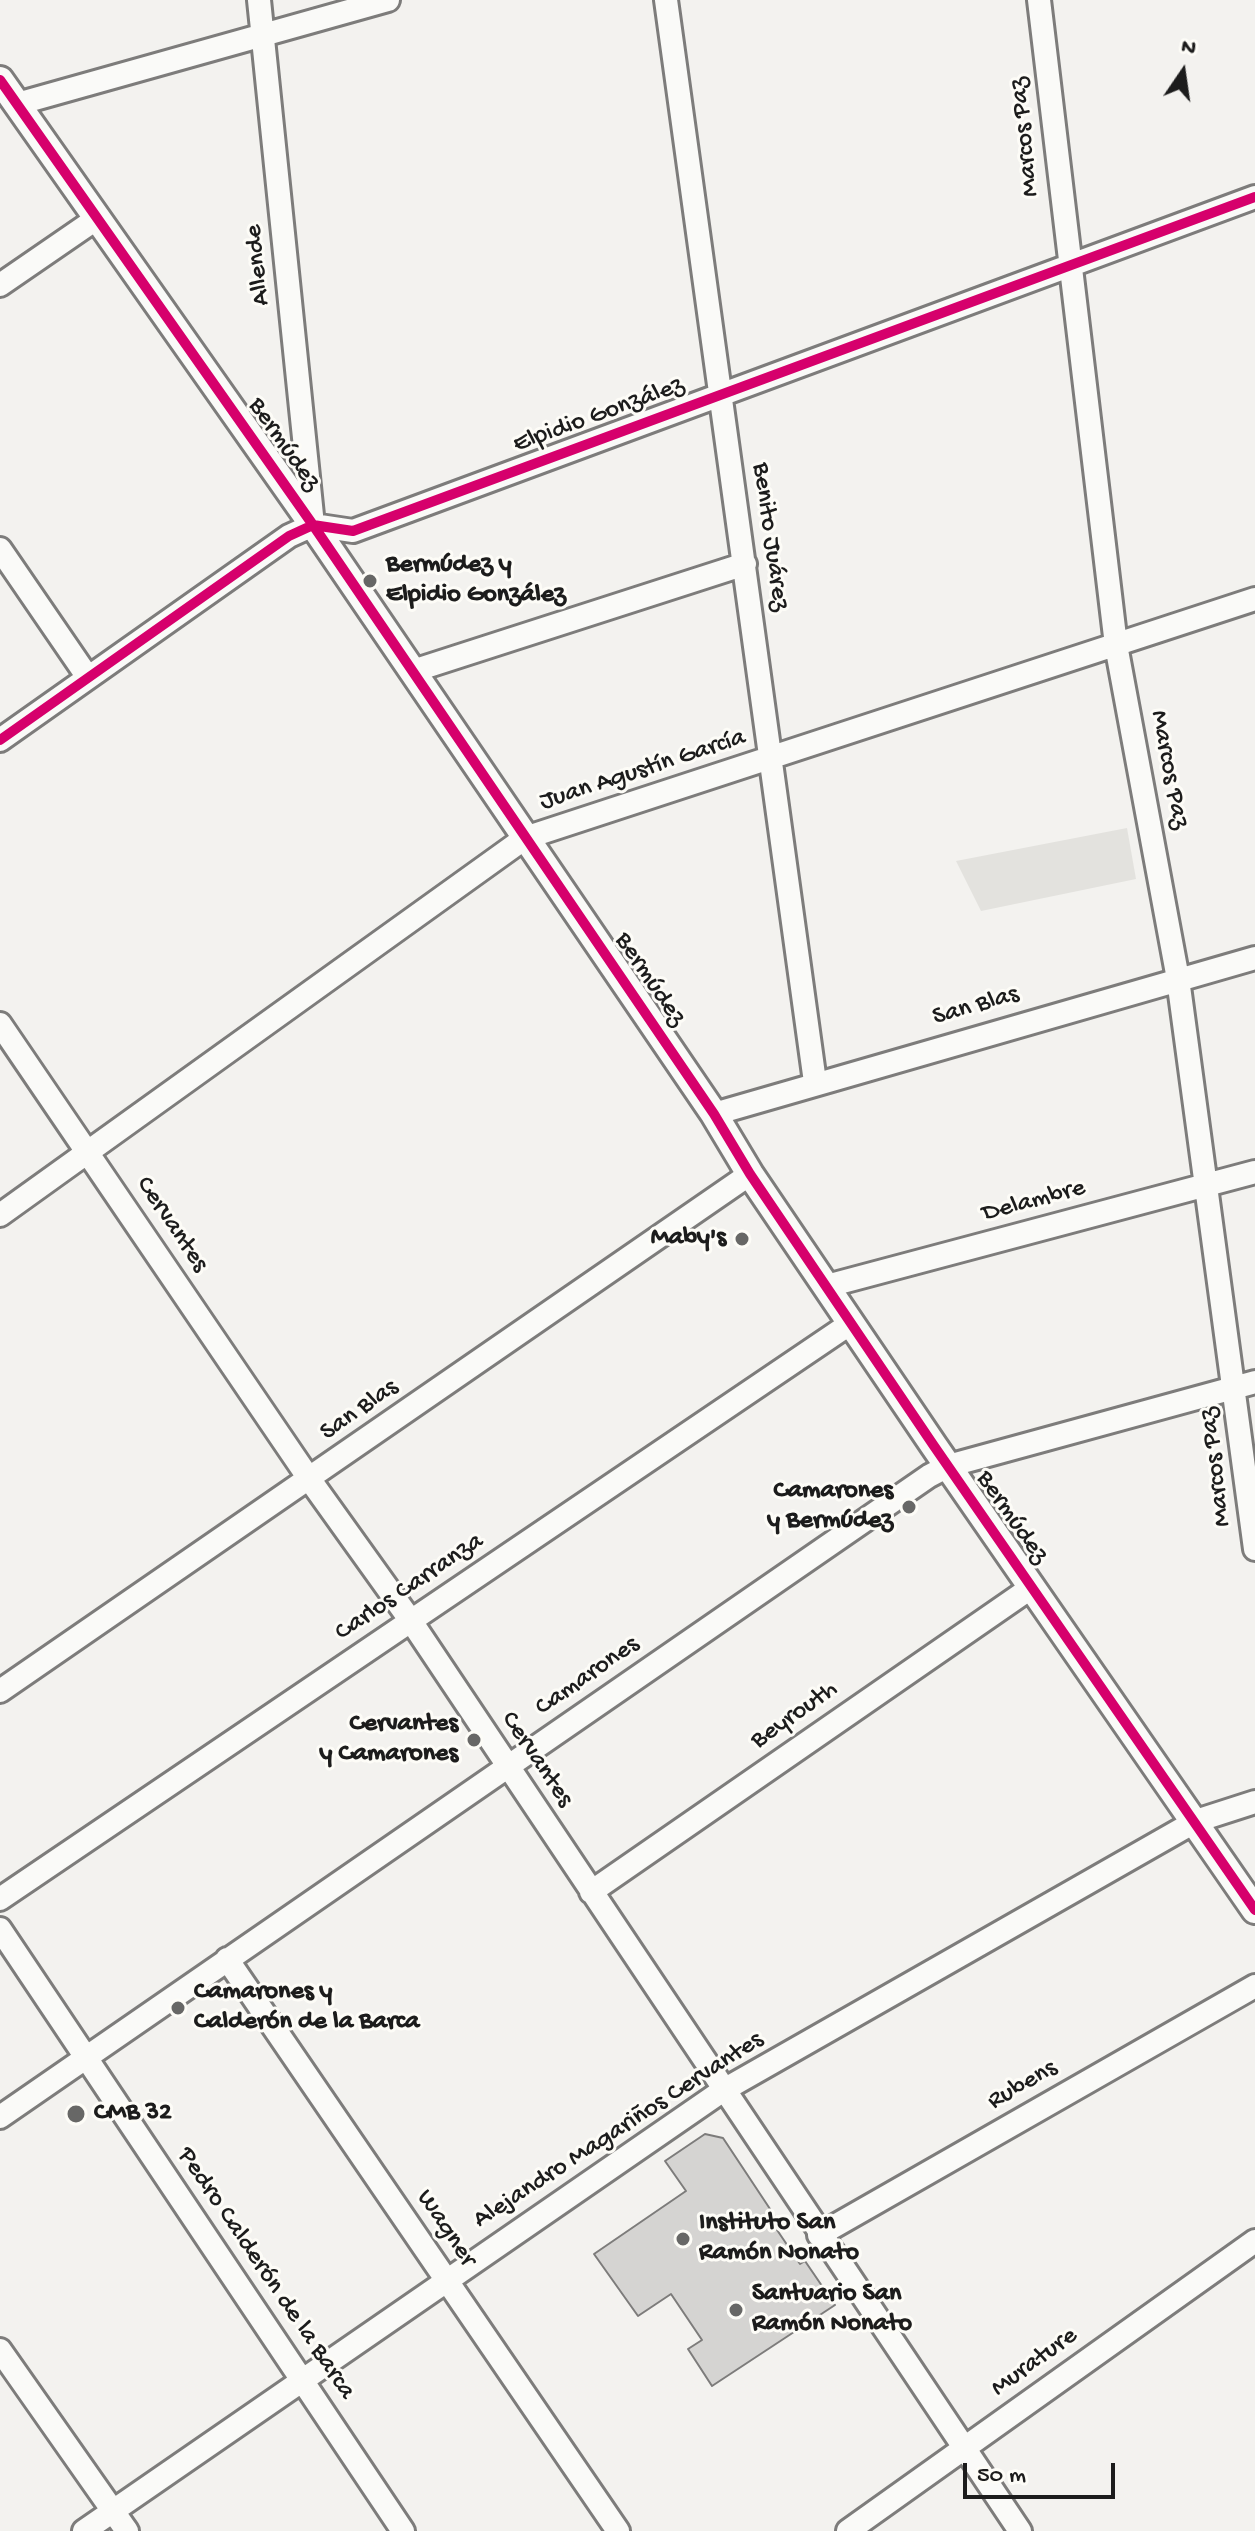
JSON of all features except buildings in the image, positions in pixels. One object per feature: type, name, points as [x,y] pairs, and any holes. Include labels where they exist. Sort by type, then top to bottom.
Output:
[{"type":"street","name":"Allende","points":[[259,0],[313,525]]},
{"type":"street","points":[[17,104],[388,0]]},
{"type":"street","name":"Benito Juárez","points":[[666,0],[815,1082]]},
{"type":"street","name":"Marcos Paz","points":[[1039,0],[1116,645],[1178,979],[1207,1185],[1245,1384],[1255,1549]]},
{"type":"street","name":"Bermúdez","points":[[0,80],[313,525],[714,1114],[750,1174],[948,1466],[1255,1910]]},
{"type":"street","name":"Elpidio González","points":[[313,525],[353,531],[1255,197]]},
{"type":"street","points":[[0,285],[96,219]]},
{"type":"street","points":[[0,740],[289,536],[313,525]]},
{"type":"street","points":[[0,549],[87,676]]},
{"type":"street","points":[[413,671],[745,564]]},
{"type":"street","name":"Juan Agustín García","points":[[0,1215],[525,838],[1255,599]]},
{"type":"street","name":"San Blas","points":[[714,1114],[815,1082],[1255,958]]},
{"type":"street","name":"Cervantes","points":[[0,1024],[310,1480],[411,1621],[722,2091],[1020,2531]]},
{"type":"street","name":"Delambre","points":[[827,1286],[1255,1172]]},
{"type":"street","name":"San Blas","points":[[0,1691],[750,1174]]},
{"type":"street","name":"Carlos Carranza","points":[[0,1899],[851,1323]]},
{"type":"street","name":"Camarones","points":[[0,2117],[929,1476],[948,1466],[1245,1384]]},
{"type":"street","name":"Beyrouth","points":[[591,1892],[1032,1587]]},
{"type":"street","name":"Alejandro Magariños Cervantes","points":[[84,2531],[722,2091],[1196,1821],[1255,1802]]},
{"type":"street","name":"Pedro Calderón de la Barca","points":[[0,1929],[403,2531]]},
{"type":"street","name":"Wagner","points":[[227,1959],[618,2531]]},
{"type":"street","name":"Rubens","points":[[819,2235],[1255,1986]]},
{"type":"street","name":"Murature","points":[[848,2531],[1255,2241]]},
{"type":"street","points":[[0,2350],[127,2531]]},
{"type":"shaded area","points":[[1127,828],[1136,879],[981,911],[956,861]]},
{"type":"cycle path","points":[[0,80],[313,525],[714,1114],[750,1174],[934,1446],[1255,1910]]},
{"type":"cycle path","points":[[0,740],[289,536],[313,525],[353,531],[1255,197]]},
{"type":"place","name":"Bermúdez y Elpidio González","points":[[370,581]]},
{"type":"place","name":"Maby's","points":[[742,1239]]},
{"type":"place","name":"Camarones y Bermúdez","points":[[909,1507]]},
{"type":"place","name":"Cervantes y Camarones","points":[[474,1740]]},
{"type":"place","name":"Camarones y Calderón de la Barca","points":[[178,2008]]},
{"type":"place","name":"CMB 32","points":[[76,2114]]},
{"type":"place","name":"Instituto San Ramón Nonato","points":[[683,2239]]},
{"type":"place","name":"Santuario San Ramón Nonato","points":[[736,2310]]}]
